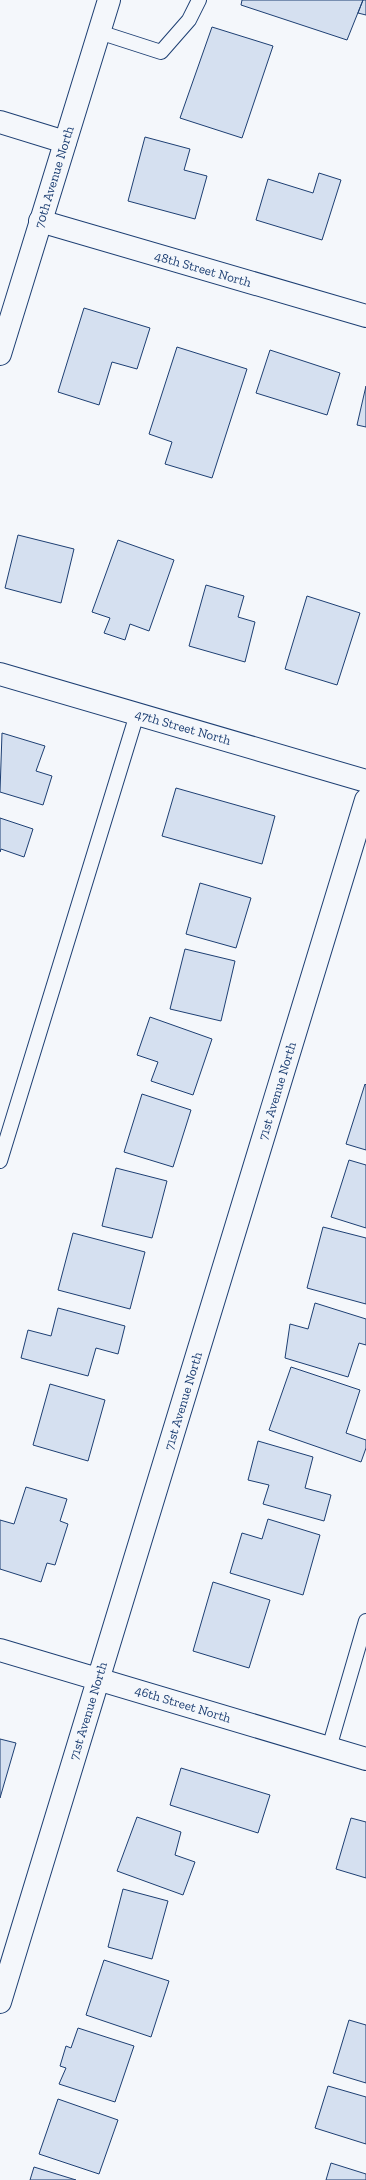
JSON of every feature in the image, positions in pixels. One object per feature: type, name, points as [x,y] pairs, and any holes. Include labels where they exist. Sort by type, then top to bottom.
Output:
[{"type":"street","name":"70th Avenue North","points":[[0,354],[108,0]]},
{"type":"street","points":[[0,122],[65,142]]},
{"type":"street","name":"48th Street North","points":[[40,221],[366,316]]},
{"type":"street","name":"47th Street North","points":[[0,674],[366,781]]},
{"type":"street","name":"71st Avenue North","points":[[0,2002],[366,800]]},
{"type":"street","name":"46th Street North","points":[[0,1650],[366,1759]]},
{"type":"lane","points":[[99,32],[161,52],[189,20],[199,0]]},
{"type":"lane","points":[[0,1162],[137,714]]},
{"type":"lane","points":[[329,1748],[366,1620]]},
{"type":"building","points":[[242,0],[363,0],[347,40],[241,5]]},
{"type":"building","points":[[363,0],[366,0],[366,15],[358,13]]},
{"type":"building","points":[[212,27],[273,46],[242,138],[180,118]]},
{"type":"building","points":[[145,137],[190,149],[184,170],[207,176],[195,219],[128,201]]},
{"type":"building","points":[[319,173],[341,180],[322,240],[256,220],[268,179],[313,193]]},
{"type":"building","points":[[84,308],[150,328],[137,369],[112,362],[99,405],[58,392]]},
{"type":"building","points":[[177,347],[247,369],[212,478],[165,464],[172,442],[149,434]]},
{"type":"building","points":[[270,350],[340,373],[327,415],[256,393]]},
{"type":"building","points":[[366,386],[366,427],[357,425]]},
{"type":"building","points":[[18,535],[74,549],[61,603],[5,588]]},
{"type":"building","points":[[118,540],[174,560],[149,631],[130,624],[125,640],[104,633],[110,618],[92,612]]},
{"type":"building","points":[[206,585],[244,596],[238,617],[255,622],[245,662],[189,646]]},
{"type":"building","points":[[307,596],[360,613],[337,685],[285,669]]},
{"type":"building","points":[[2,733],[45,746],[36,771],[52,776],[43,805],[0,792]]},
{"type":"building","points":[[176,788],[275,816],[262,864],[162,836]]},
{"type":"building","points":[[0,818],[33,829],[24,857],[1,849],[0,852]]},
{"type":"building","points":[[200,883],[251,898],[236,948],[186,934]]},
{"type":"building","points":[[185,949],[235,961],[221,1021],[170,1009]]},
{"type":"building","points":[[150,1017],[212,1039],[193,1095],[151,1081],[158,1062],[137,1055]]},
{"type":"building","points":[[365,1084],[366,1085],[366,1150],[346,1144]]},
{"type":"building","points":[[142,1094],[191,1110],[173,1167],[124,1152]]},
{"type":"building","points":[[349,1160],[366,1165],[366,1228],[331,1217]]},
{"type":"building","points":[[116,1168],[167,1181],[152,1238],[102,1226]]},
{"type":"building","points":[[323,1227],[366,1238],[366,1304],[307,1288]]},
{"type":"building","points":[[73,1233],[145,1252],[130,1309],[58,1290]]},
{"type":"building","points":[[315,1303],[366,1319],[366,1345],[359,1343],[348,1377],[285,1358],[290,1324],[308,1329]]},
{"type":"building","points":[[58,1308],[125,1326],[118,1354],[96,1348],[88,1376],[21,1358],[28,1330],[51,1336]]},
{"type":"building","points":[[291,1367],[360,1390],[346,1433],[366,1440],[366,1448],[361,1462],[269,1430]]},
{"type":"building","points":[[50,1384],[105,1400],[88,1461],[33,1445]]},
{"type":"building","points":[[258,1441],[313,1457],[305,1488],[331,1495],[324,1521],[263,1504],[269,1485],[248,1480]]},
{"type":"building","points":[[26,1487],[67,1499],[60,1521],[68,1524],[55,1565],[47,1563],[41,1582],[0,1569],[0,1520],[14,1524]]},
{"type":"building","points":[[268,1519],[320,1535],[303,1595],[230,1573],[242,1533],[262,1539]]},
{"type":"building","points":[[213,1582],[270,1600],[249,1668],[193,1651]]},
{"type":"building","points":[[0,1739],[16,1743],[0,1798]]},
{"type":"building","points":[[181,1768],[270,1795],[258,1833],[170,1805]]},
{"type":"building","points":[[137,1817],[181,1832],[175,1855],[195,1862],[183,1895],[117,1871]]},
{"type":"building","points":[[351,1818],[366,1822],[366,1878],[336,1869]]},
{"type":"building","points":[[123,1889],[168,1901],[152,1959],[108,1947]]},
{"type":"building","points":[[104,1960],[169,1981],[151,2037],[86,2015]]},
{"type":"building","points":[[349,2020],[366,2025],[366,2083],[333,2073]]},
{"type":"building","points":[[78,2028],[134,2046],[115,2102],[59,2084],[66,2068],[60,2066],[66,2046],[71,2048]]},
{"type":"building","points":[[328,2086],[366,2097],[366,2144],[315,2128]]},
{"type":"building","points":[[58,2099],[118,2120],[99,2174],[39,2154]]},
{"type":"building","points":[[331,2163],[366,2174],[366,2180],[326,2180]]},
{"type":"building","points":[[34,2167],[76,2180],[30,2180]]}]
